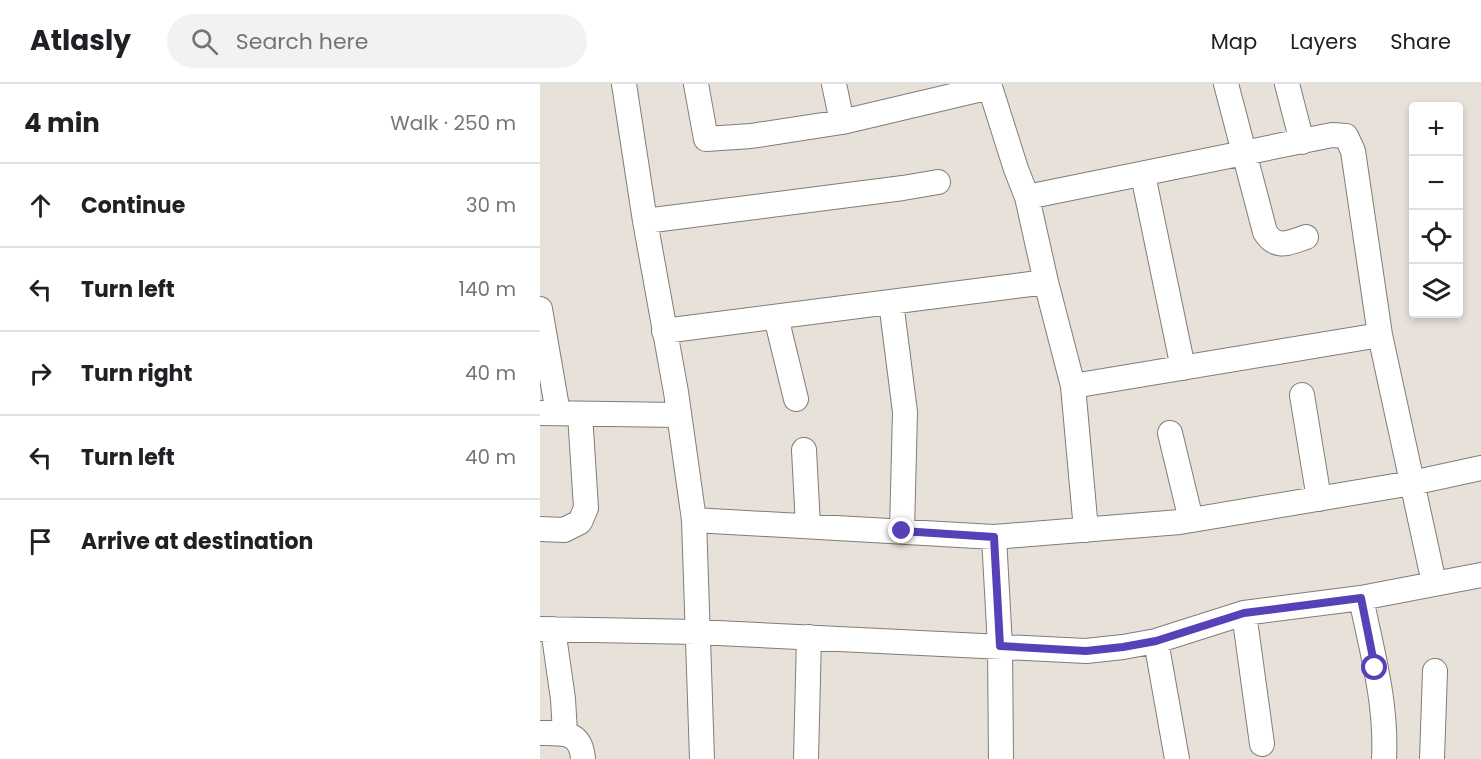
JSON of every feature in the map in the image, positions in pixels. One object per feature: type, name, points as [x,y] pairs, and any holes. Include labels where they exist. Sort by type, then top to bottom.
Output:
[{"type":"street","points":[[624,84],[645,221],[676,392],[694,520],[702,759]]},
{"type":"street","points":[[696,84],[705,139],[842,122],[949,90],[996,85],[1016,169],[1027,197],[1073,386],[1086,530]]},
{"type":"street","points":[[834,84],[842,122]]},
{"type":"street","points":[[1226,84],[1264,232],[1270,241],[1279,244],[1306,237]]},
{"type":"street","points":[[1287,84],[1302,142]]},
{"type":"street","points":[[1027,197],[1332,135],[1346,136],[1353,151],[1380,335],[1434,583]]},
{"type":"street","points":[[1143,175],[1183,368]]},
{"type":"street","points":[[645,221],[903,189],[938,182]]},
{"type":"street","points":[[664,331],[1046,282]]},
{"type":"street","points":[[891,302],[905,412],[902,531]]},
{"type":"street","points":[[540,309],[559,413],[586,508],[580,522],[564,530],[540,530]]},
{"type":"street","points":[[776,317],[796,399]]},
{"type":"street","points":[[1073,386],[1380,335]]},
{"type":"street","points":[[1302,395],[1319,499]]},
{"type":"street","points":[[559,413],[679,415]]},
{"type":"street","points":[[1170,433],[1191,520]]},
{"type":"street","points":[[804,450],[808,526]]},
{"type":"street","points":[[694,520],[994,537],[1191,520],[1412,483],[1481,468]]},
{"type":"street","points":[[994,537],[1000,646],[1002,759]]},
{"type":"street","points":[[565,733],[563,699],[546,629],[697,632],[1086,651],[1156,641],[1244,613],[1361,598],[1481,575]]},
{"type":"street","points":[[1361,598],[1382,698],[1384,759]]},
{"type":"street","points":[[1244,613],[1262,744]]},
{"type":"street","points":[[806,759],[808,637]]},
{"type":"street","points":[[1156,641],[1177,759]]},
{"type":"street","points":[[1432,759],[1435,671]]},
{"type":"street","points":[[540,733],[565,733],[576,739],[583,759]]},
{"type":"route","points":[[902,531],[994,537],[1000,646],[1086,651],[1123,647],[1156,641],[1244,613],[1361,598],[1375,668]]}]
